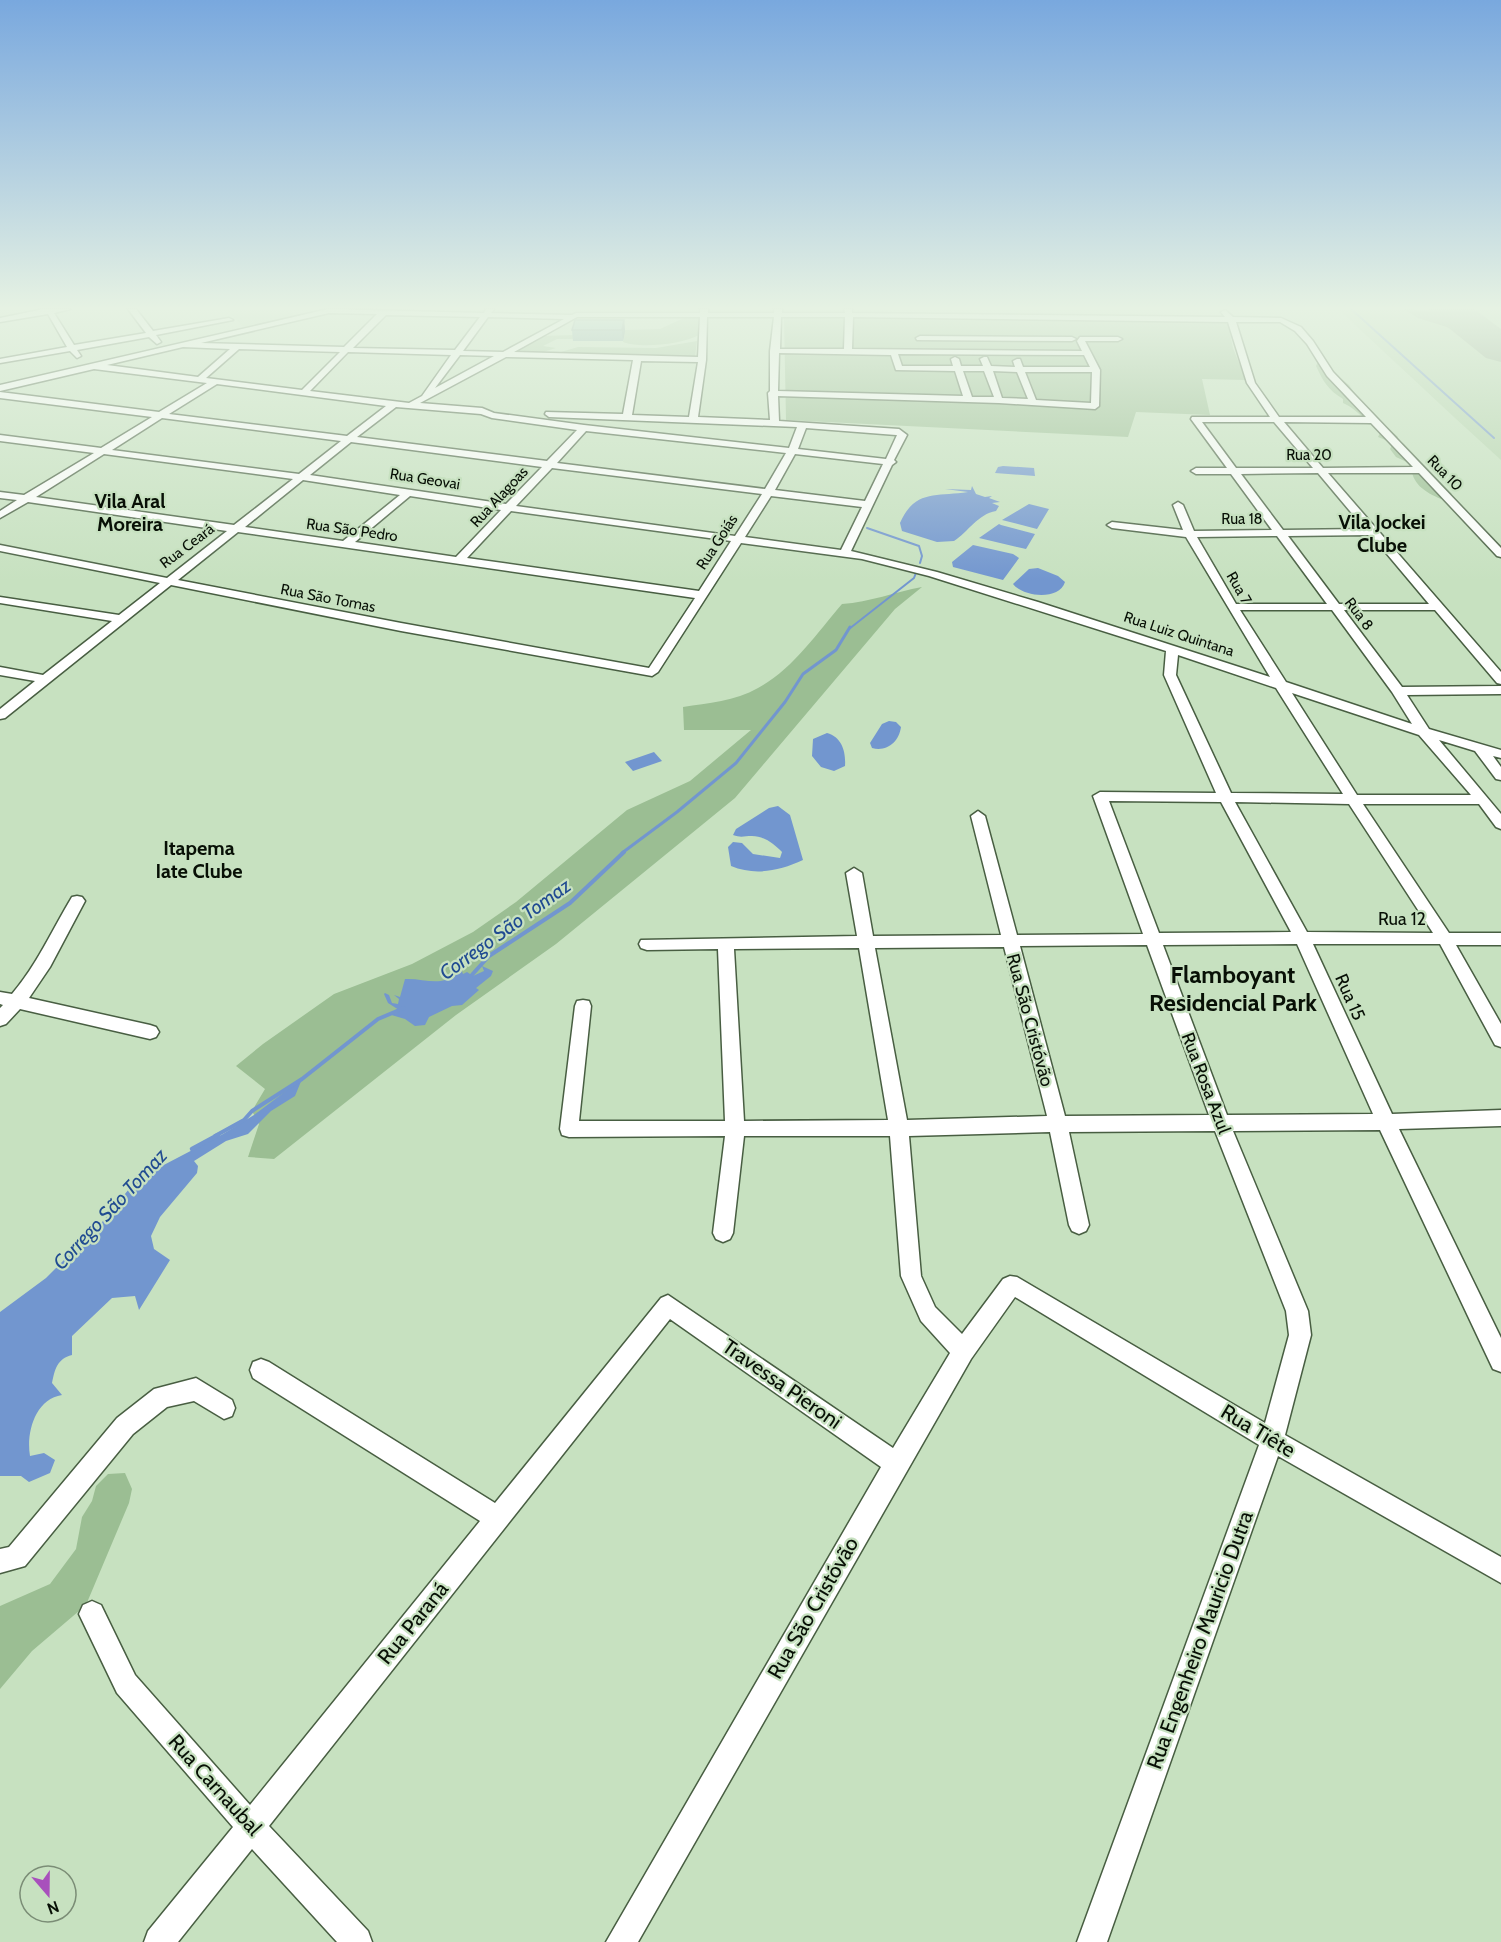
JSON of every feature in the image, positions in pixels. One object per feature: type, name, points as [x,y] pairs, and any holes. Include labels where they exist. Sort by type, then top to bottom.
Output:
[{"type":"street","points":[[34,400],[869,505]]},
{"type":"street","points":[[0,515],[187,400]]},
{"type":"street","points":[[361,400],[482,411],[893,430],[902,435],[891,462],[845,552]]},
{"type":"street","points":[[410,405],[420,400]]},
{"type":"street","points":[[627,417],[630,400]]},
{"type":"street","points":[[693,421],[696,400]]},
{"type":"street","points":[[773,400],[775,423]]},
{"type":"street","points":[[987,400],[1095,406],[1095,400]]},
{"type":"street","points":[[1263,400],[1318,470],[1501,680]]},
{"type":"street","name":"Rua 10","points":[[1355,400],[1501,554]]},
{"type":"street","name":"Rua Ceará","points":[[0,715],[394,404]]},
{"type":"street","points":[[482,411],[492,415],[584,428],[891,462]]},
{"type":"street","name":"Rua 8","points":[[1276,419],[1196,419],[1398,691],[1424,732],[1483,799],[1501,824]]},
{"type":"street","points":[[1276,419],[1374,420]]},
{"type":"street","name":"Rua Goiás","points":[[652,672],[768,493],[793,450],[802,426]]},
{"type":"street","name":"Rua Alagoas","points":[[460,559],[584,428]]},
{"type":"street","name":"Rua Geovai","points":[[0,438],[845,552]]},
{"type":"street","name":"Rua 20","points":[[1196,471],[1422,470]]},
{"type":"street","points":[[345,545],[409,492]]},
{"type":"street","name":"Rua São Pedro","points":[[0,495],[700,595]]},
{"type":"street","name":"Rua 7","points":[[1178,505],[1190,534],[1280,684]]},
{"type":"street","name":"Rua 18","points":[[1112,525],[1190,534],[1372,532]]},
{"type":"street","name":"Rua São Tomas","points":[[0,548],[166,582],[652,672]]},
{"type":"street","name":"Rua Luiz Quintana","points":[[845,552],[933,574],[1172,649],[1424,732],[1501,754]]},
{"type":"street","points":[[0,600],[123,619]]},
{"type":"street","points":[[1232,607],[1437,607]]},
{"type":"street","name":"Rua 15","points":[[1172,649],[1170,675],[1225,796],[1302,938],[1386,1122],[1501,1361]]},
{"type":"street","points":[[0,672],[45,679]]},
{"type":"street","points":[[1280,684],[1445,939],[1501,1040]]},
{"type":"street","points":[[1398,691],[1501,690]]},
{"type":"street","points":[[1481,750],[1501,776]]},
{"type":"street","name":"Rua Rosa Azul","points":[[1225,796],[1100,796],[1221,1123],[1297,1311],[1300,1335]]},
{"type":"street","points":[[1225,796],[1354,801],[1483,799]]},
{"type":"street","name":"Rua São Cristóvão","points":[[978,816],[1058,1124],[1079,1225]]},
{"type":"street","points":[[854,873],[899,1128],[911,1276],[928,1314],[963,1351]]},
{"type":"street","points":[[0,1019],[8,1000],[42,969],[77,901]]},
{"type":"street","name":"Rua 12","points":[[647,944],[1302,938],[1501,939]]},
{"type":"street","points":[[723,1233],[735,1129],[726,943]]},
{"type":"street","points":[[8,1000],[150,1032]]},
{"type":"street","points":[[583,1006],[569,1129],[899,1128],[1058,1124],[1386,1122],[1501,1118]]},
{"type":"street","name":"Rua São Cristóvão","points":[[621,1942],[963,1351],[1010,1286],[1017,1287]]},
{"type":"street","name":"Rua Tiête","points":[[1017,1287],[1272,1440],[1501,1571]]},
{"type":"street","name":"Travessa Pieroni","points":[[668,1305],[896,1464]]},
{"type":"street","name":"Rua Paraná","points":[[159,1942],[668,1305]]},
{"type":"street","name":"Rua Engenheiro Mauricio Dutra","points":[[1092,1942],[1272,1440],[1300,1335]]},
{"type":"street","points":[[261,1370],[497,1518]]},
{"type":"street","points":[[0,1561],[16,1557],[125,1426],[162,1397],[196,1389],[224,1408]]},
{"type":"street","name":"Rua Carnaubal","points":[[92,1614],[126,1684],[250,1826],[357,1942]]},
{"type":"shaded area","points":[[786,400],[1207,400],[1210,415],[1136,412],[1128,437],[786,420]]},
{"type":"shaded area","points":[[1343,400],[1359,400],[1452,494],[1441,499],[1420,486],[1413,477],[1411,464],[1396,457],[1390,449],[1393,443],[1378,437],[1381,431],[1376,426],[1367,424],[1367,420],[1343,403]]},
{"type":"shaded area","points":[[1435,400],[1501,400],[1501,460]]},
{"type":"shaded area","points":[[922,587],[895,609],[735,798],[556,944],[456,1015],[274,1159],[248,1157],[259,1124],[252,1111],[265,1089],[236,1066],[334,994],[412,964],[473,932],[516,902],[627,810],[690,781],[751,730],[684,730],[683,707],[721,701],[758,688],[793,661],[842,604]]},
{"type":"shaded area","points":[[125,1473],[132,1489],[129,1503],[86,1605],[32,1651],[0,1689],[0,1606],[50,1584],[76,1549],[82,1517],[92,1501],[96,1486],[108,1474]]},
{"type":"water","points":[[998,467],[1034,468],[1035,476],[995,473]]},
{"type":"water","points":[[972,486],[976,494],[985,497],[992,496],[989,498],[1000,502],[992,503],[999,506],[996,511],[978,519],[954,541],[937,542],[902,531],[900,523],[912,505],[936,495],[968,492],[945,489],[971,490]]},
{"type":"water","points":[[1029,504],[1049,509],[1037,529],[1002,520]]},
{"type":"water","points":[[999,524],[1035,534],[1026,549],[979,538]]},
{"type":"water","points":[[973,545],[1013,554],[1019,558],[1003,580],[953,567],[952,562]]},
{"type":"water","points":[[1038,568],[1058,576],[1065,582],[1061,588],[1056,592],[1040,595],[1024,592],[1013,584],[1029,569]]},
{"type":"water","points":[[889,721],[896,722],[901,727],[898,737],[891,745],[883,749],[872,748],[870,743],[882,724]]},
{"type":"water","points":[[827,733],[840,742],[845,756],[845,766],[834,771],[821,767],[812,756],[813,739]]},
{"type":"water","points":[[654,752],[662,761],[633,771],[625,762]]},
{"type":"water","points":[[778,806],[790,815],[803,860],[767,871],[749,871],[731,866],[728,847],[733,842],[742,843],[753,854],[780,858],[782,852],[765,839],[756,836],[733,835],[736,829],[769,808]]},
{"type":"water","points":[[459,963],[463,974],[467,972],[473,976],[484,971],[482,966],[493,971],[491,976],[476,988],[479,990],[462,1005],[452,1006],[429,1017],[425,1025],[415,1026],[405,1019],[388,1014],[397,1013],[399,1010],[388,1003],[385,993],[389,995],[392,1003],[398,1004],[399,999],[394,995],[400,997],[405,979],[443,981],[455,975],[456,966]]},
{"type":"water","points":[[302,1079],[295,1096],[271,1111],[248,1134],[226,1141],[194,1161],[198,1166],[197,1173],[160,1217],[151,1236],[154,1249],[170,1260],[139,1310],[135,1296],[112,1298],[72,1336],[72,1355],[60,1362],[52,1383],[62,1395],[45,1403],[34,1418],[31,1428],[30,1456],[44,1453],[55,1460],[50,1473],[29,1482],[21,1476],[0,1476],[0,1312],[46,1278],[104,1220],[137,1179],[223,1134],[254,1115]]},
{"type":"waterway","points":[[1451,400],[1494,438]]},
{"type":"waterway","name":"Corrego São Tomaz","points":[[867,528],[919,546],[922,556],[920,563]]},
{"type":"waterway","name":"Corrego São Tomaz","points":[[849,629],[914,578],[917,570]]},
{"type":"waterway","name":"Corrego São Tomaz","points":[[622,853],[677,812],[736,763],[785,702],[803,674],[836,650],[850,627]]},
{"type":"waterway","name":"Corrego São Tomaz","points":[[470,977],[489,956],[570,903],[624,852]]},
{"type":"waterway","name":"Corrego São Tomaz","points":[[215,1136],[244,1120],[252,1111],[302,1079],[378,1019],[404,1008]]},
{"type":"waterway","name":"Corrego São Tomaz","points":[[192,1149],[218,1135]]},
{"type":"district","name":"Vila Aral Moreira","points":[[130,512]]},
{"type":"district","name":"Vila Jockei Clube","points":[[1382,534]]},
{"type":"district","name":"Itapema Iate Clube","points":[[199,860]]},
{"type":"district","name":"Flamboyant Residencial Park","points":[[1233,989]]}]
